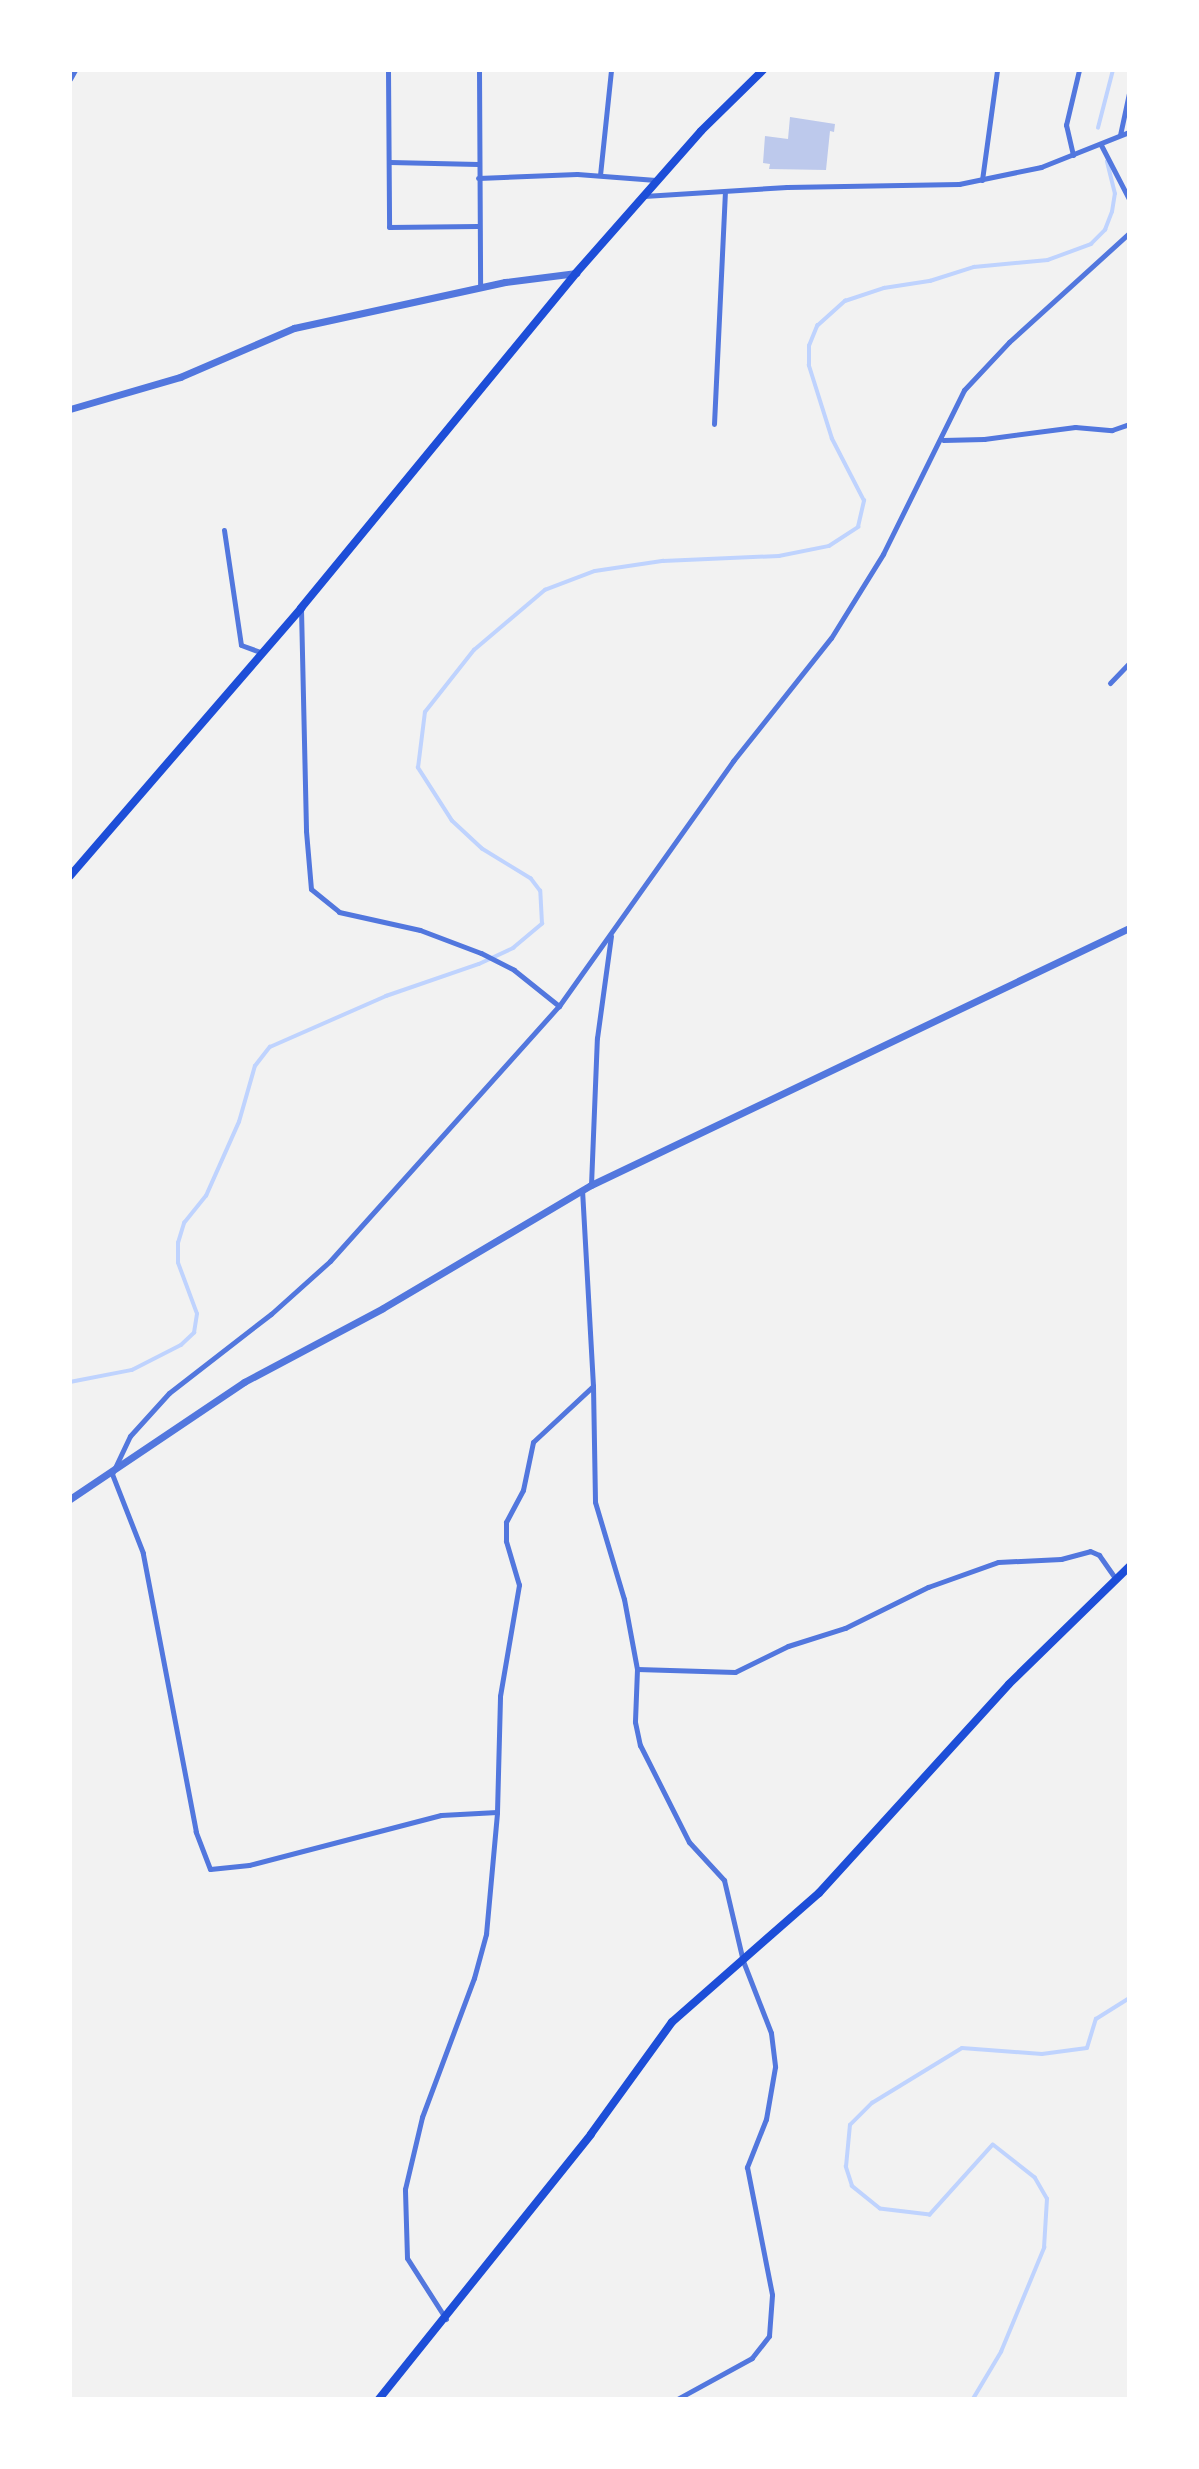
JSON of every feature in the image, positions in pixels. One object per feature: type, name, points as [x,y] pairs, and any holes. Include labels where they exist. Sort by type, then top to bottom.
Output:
[{"type":"main road","points":[[70,876],[301,608],[576,272],[656,180],[762,70]]},
{"type":"main road","points":[[379,2399],[446,2319],[591,2134],[673,2022],[844,1867],[974,1721],[1129,1567]]},
{"type":"street","points":[[70,79],[75,70]]},
{"type":"street","points":[[388,70],[389,227],[478,226]]},
{"type":"street","points":[[479,70],[480,288]]},
{"type":"street","points":[[600,175],[611,70]]},
{"type":"street","points":[[982,180],[997,70]]},
{"type":"street","points":[[1073,155],[1066,125],[1079,70]]},
{"type":"street","points":[[1120,135],[1129,93]]},
{"type":"street","points":[[642,196],[725,193],[787,187],[927,187],[982,180],[1073,155],[1129,132]]},
{"type":"street","points":[[1101,145],[1129,199]]},
{"type":"street","points":[[390,162],[478,164]]},
{"type":"street","points":[[478,178],[600,175],[656,180]]},
{"type":"street","points":[[713,424],[725,193]]},
{"type":"street","points":[[497,1812],[441,1815],[249,1865],[210,1869],[196,1832],[146,1565],[112,1474],[130,1436],[169,1393],[271,1314],[330,1261],[559,1006],[733,761],[831,638],[883,554],[902,511],[943,440],[970,382],[1129,233]]},
{"type":"street","points":[[70,410],[180,377],[294,328],[480,288],[576,272]]},
{"type":"street","points":[[943,440],[984,439],[1075,426],[1112,430],[1129,424]]},
{"type":"street","points":[[224,530],[241,645],[263,653]]},
{"type":"street","points":[[301,608],[306,831],[312,890],[339,912],[420,930],[499,961],[559,1006]]},
{"type":"street","points":[[1111,683],[1129,663]]},
{"type":"street","points":[[70,1499],[112,1474],[244,1382],[383,1308],[591,1185],[1129,928]]},
{"type":"street","points":[[591,1185],[597,1038],[611,933]]},
{"type":"street","points":[[582,1191],[593,1386],[595,1502],[624,1599],[637,1669],[635,1722],[640,1745],[688,1842],[724,1880],[743,1961],[774,2048],[771,2100],[747,2167],[772,2295],[771,2327],[765,2344],[752,2358],[677,2399]]},
{"type":"street","points":[[446,2319],[407,2258],[405,2189],[422,2117],[481,1956],[497,1812],[500,1696],[519,1586],[506,1541],[506,1522],[523,1490],[533,1442],[593,1386]]},
{"type":"street","points":[[637,1669],[735,1672],[788,1646],[845,1628],[928,1587],[998,1562],[1061,1559],[1090,1551],[1100,1555],[1116,1579]]},
{"type":"street","points":[[306,2399],[371,2399]]},
{"type":"building","points":[[790,117],[835,124],[834,132],[830,131],[826,170],[769,169],[770,164],[763,163],[765,136],[788,139]]},
{"type":"waterway","points":[[1098,128],[1113,70]]},
{"type":"waterway","points":[[70,1382],[132,1370],[181,1345],[194,1333],[197,1314],[178,1263],[178,1243],[184,1223],[206,1196],[239,1122],[255,1066],[270,1047],[386,996],[479,964],[513,948],[542,924],[540,891],[531,879],[482,849],[452,821],[418,768],[425,712],[474,650],[545,590],[595,571],[663,561],[779,556],[829,546],[858,527],[864,501],[832,439],[809,366],[809,346],[817,326],[845,301],[884,288],[930,281],[974,267],[1048,260],[1091,244],[1105,230],[1112,212],[1115,194],[1107,162]]},
{"type":"waterway","points":[[973,2399],[1001,2352],[1044,2248],[1047,2199],[1035,2178],[993,2145],[930,2215],[880,2209],[852,2186],[846,2167],[850,2125],[872,2103],[962,2048],[1042,2054],[1087,2048],[1096,2019],[1129,1998]]}]
